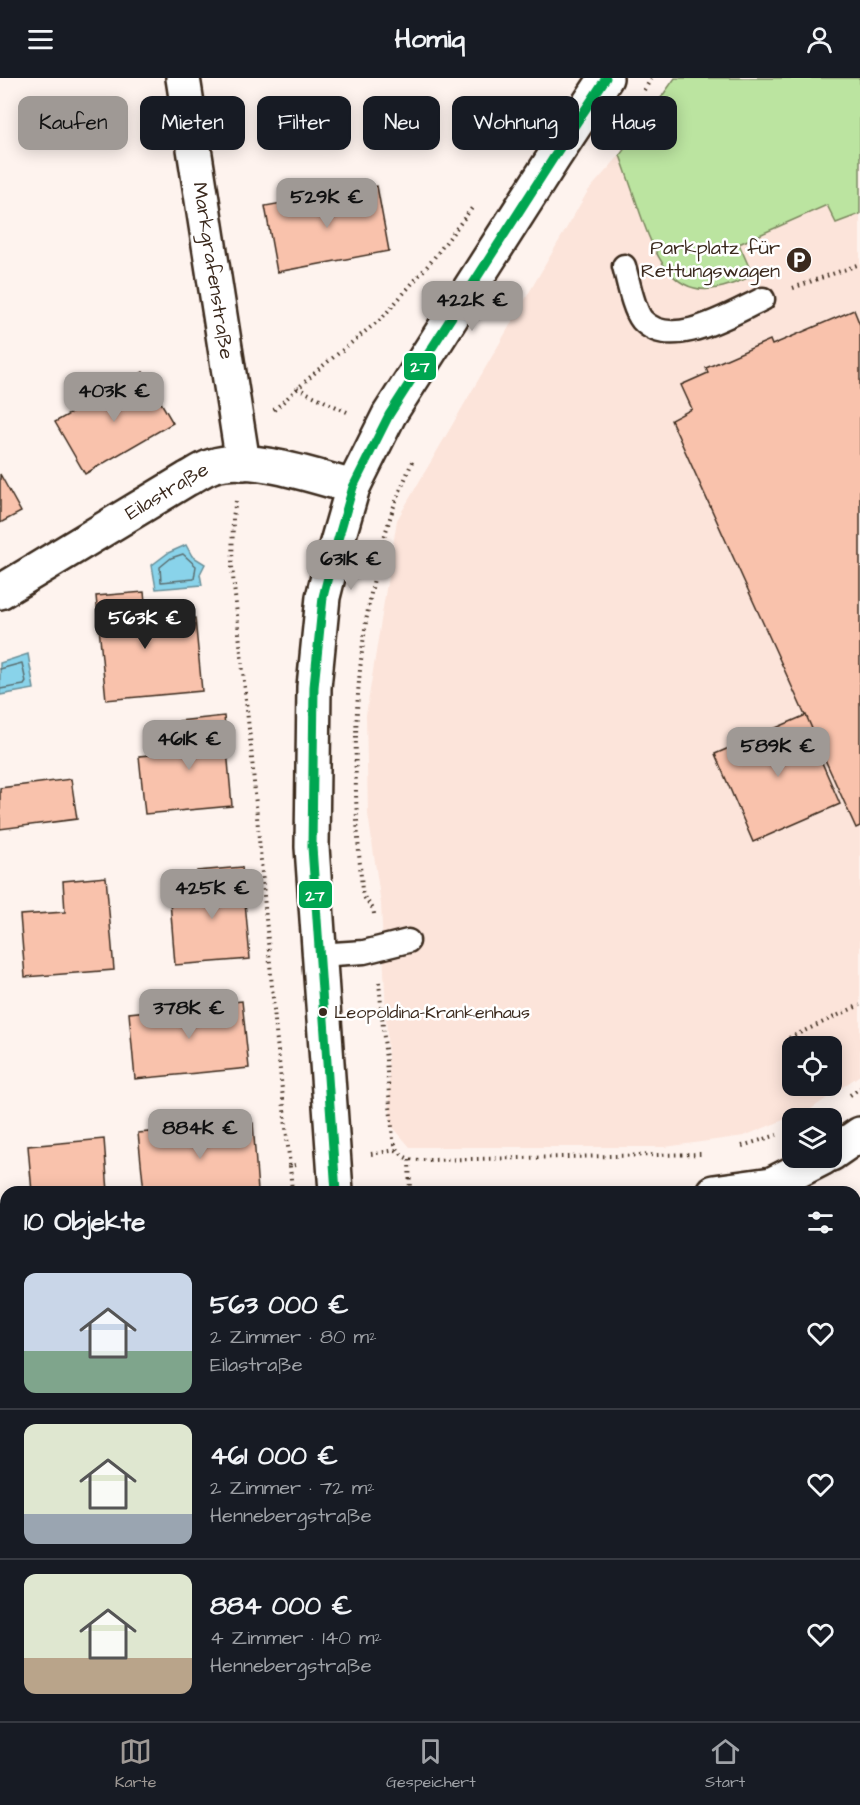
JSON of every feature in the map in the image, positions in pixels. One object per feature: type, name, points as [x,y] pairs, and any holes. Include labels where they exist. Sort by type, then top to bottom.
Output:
[{"type":"street","name":"Markgrafenstraße","points":[[183,78],[243,463]]},
{"type":"street","points":[[336,1186],[312,847],[314,687],[323,597],[353,487],[389,415],[606,78]]},
{"type":"street","name":"Eilastraße","points":[[0,592],[213,465],[243,463],[287,468],[353,487]]},
{"type":"street","points":[[842,1146],[860,1134]]},
{"type":"street","points":[[778,1186],[807,1168]]},
{"type":"lane","points":[[624,266],[637,312],[642,320],[652,327],[669,333],[685,332],[701,327],[763,299]]},
{"type":"lane","points":[[318,955],[364,952],[408,941]]},
{"type":"path","points":[[640,96],[652,78]]},
{"type":"path","points":[[273,411],[319,369],[382,318],[430,263],[473,207]]},
{"type":"path","points":[[763,299],[860,264]]},
{"type":"path","points":[[415,455],[391,514],[375,580],[360,659],[357,720],[357,814],[363,895],[373,907],[392,1132],[397,1150],[409,1160],[707,1154]]},
{"type":"path","points":[[243,463],[233,517],[232,567],[292,1186]]},
{"type":"path","points":[[793,1036],[860,1005]]},
{"type":"path","points":[[736,1148],[782,1134]]},
{"type":"path","points":[[290,1166],[397,1150]]},
{"type":"path","points":[[409,1160],[410,1186]]},
{"type":"shaded area","name":"Leopoldina-Krankenhaus","points":[[675,78],[860,78],[860,1075],[842,1087],[842,1036],[782,1036],[782,1096],[830,1096],[812,1108],[782,1108],[782,1121],[744,1136],[665,1147],[410,1147],[391,1125],[381,904],[368,814],[366,715],[397,520],[588,191],[624,150],[677,150],[677,96],[662,96]]},
{"type":"green space","points":[[675,78],[860,78],[860,214],[836,223],[827,205],[739,244],[753,276],[718,288],[701,289],[686,285],[664,266],[656,252],[620,155],[624,150],[677,150],[677,96],[662,96]]},
{"type":"water","points":[[186,545],[192,556],[205,564],[200,574],[202,585],[156,589],[152,565],[168,553]]},
{"type":"water","points":[[28,654],[34,689],[0,695],[0,663]]},
{"type":"building","points":[[377,186],[389,251],[277,272],[265,206]]},
{"type":"building","points":[[854,310],[860,325],[860,826],[856,828],[671,420],[692,409],[681,385],[708,373],[706,368],[770,340],[772,345]]},
{"type":"building","points":[[143,372],[173,423],[85,474],[55,422]]},
{"type":"building","points":[[0,474],[21,512],[0,523]]},
{"type":"building","points":[[144,592],[147,622],[195,618],[202,691],[106,700],[96,596]]},
{"type":"building","points":[[806,715],[824,756],[820,758],[840,804],[753,842],[715,754]]},
{"type":"building","points":[[224,716],[232,806],[145,814],[139,756],[181,752],[179,721]]},
{"type":"building","points":[[71,779],[77,819],[0,829],[0,788]]},
{"type":"building","points":[[242,867],[250,959],[175,965],[170,901],[199,898],[197,871]]},
{"type":"building","points":[[106,877],[114,970],[25,977],[20,915],[65,912],[63,881]]},
{"type":"building","points":[[242,1001],[249,1068],[135,1079],[129,1013]]},
{"type":"building","points":[[253,1123],[258,1186],[143,1186],[138,1133]]},
{"type":"building","points":[[104,1139],[108,1186],[31,1186],[28,1146]]},
{"type":"transit line","name":"27","points":[[336,1186],[312,847],[314,687],[323,597],[353,487],[389,415],[606,78]]},
{"type":"place","name":"Parkplatz für Rettungswagen","points":[[799,260]]},
{"type":"place","name":"Leopoldina-Krankenhaus","points":[[323,1012]]}]
